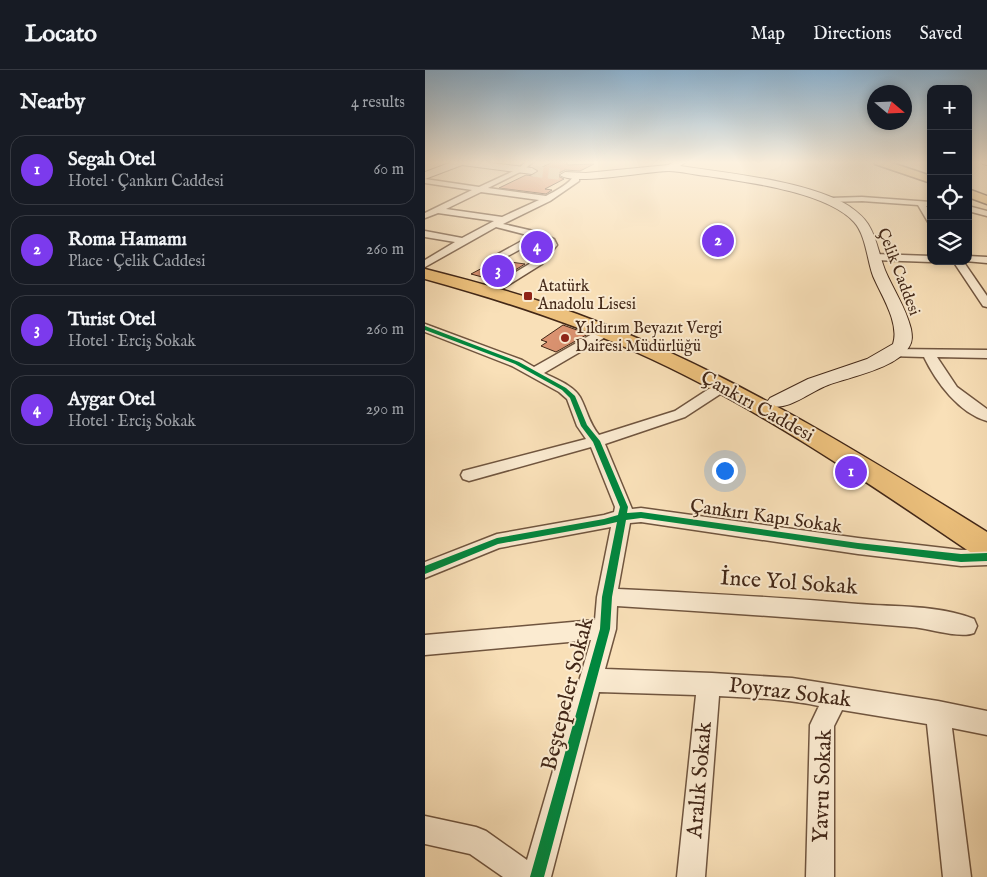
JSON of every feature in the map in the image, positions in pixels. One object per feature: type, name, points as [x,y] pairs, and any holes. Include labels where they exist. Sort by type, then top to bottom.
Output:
[{"type":"main road","name":"Çankırı Caddesi","points":[[425,268],[499,287],[613,324],[672,350],[777,402],[891,468],[987,531]]},
{"type":"main road","name":"Çankırı Caddesi","points":[[425,274],[515,299],[605,332],[723,386],[764,407],[855,462],[987,547]]},
{"type":"street","points":[[425,216],[457,200]]},
{"type":"street","points":[[425,264],[494,224],[546,200]]},
{"type":"street","points":[[829,200],[841,200]]},
{"type":"street","name":"Çelik Caddesi","points":[[829,200],[845,207],[864,227],[902,326],[903,342],[892,353]]},
{"type":"street","points":[[871,200],[927,204]]},
{"type":"street","points":[[920,204],[927,214]]},
{"type":"street","points":[[972,209],[987,205]]},
{"type":"street","points":[[425,208],[504,220]]},
{"type":"street","points":[[972,209],[987,214]]},
{"type":"street","points":[[494,224],[551,240],[552,245],[539,262],[499,287]]},
{"type":"street","points":[[425,234],[464,241]]},
{"type":"street","points":[[492,261],[539,236]]},
{"type":"street","points":[[874,257],[927,259]]},
{"type":"street","points":[[972,260],[987,260]]},
{"type":"street","points":[[961,265],[987,304]]},
{"type":"street","points":[[425,328],[517,363],[570,393],[582,417],[584,426],[596,441],[624,507],[622,517]]},
{"type":"street","points":[[534,374],[605,332]]},
{"type":"street","points":[[777,402],[814,384],[883,360],[892,353],[987,354]]},
{"type":"street","points":[[928,353],[947,387],[956,396],[987,416]]},
{"type":"street","points":[[469,474],[596,441],[680,414],[723,386]]},
{"type":"street","name":"Çankırı Kapı Sokak","points":[[425,570],[497,542],[622,517],[641,515],[858,546],[961,558],[987,557]]},
{"type":"street","name":"Beştepeler Sokak","points":[[537,877],[605,629],[607,597],[622,517]]},
{"type":"street","name":"İnce Yol Sokak","points":[[607,597],[767,605],[930,619],[967,626]]},
{"type":"street","points":[[425,645],[605,629]]},
{"type":"street","name":"Poyraz Sokak","points":[[591,680],[784,688],[818,692],[835,698],[987,722]]},
{"type":"street","name":"Aralık Sokak","points":[[691,877],[709,684]]},
{"type":"street","name":"Yavru Sokak","points":[[820,877],[822,726],[835,698]]},
{"type":"street","points":[[938,713],[957,877]]},
{"type":"street","points":[[425,830],[476,841],[527,877]]},
{"type":"building","points":[[503,261],[525,264],[497,281],[471,274],[488,265],[496,265]]},
{"type":"building","name":"Yıldırım Beyazıt Vergi Dairesi Müdürlüğü","points":[[563,325],[588,334],[556,352],[541,346],[547,342],[541,340]]},
{"type":"cycle path","points":[[425,328],[517,363],[564,389],[573,397],[584,426],[596,441],[624,507],[607,597],[605,629],[537,877]]},
{"type":"cycle path","points":[[425,570],[497,541],[641,515],[858,546],[961,558],[987,557]]},
{"type":"place","name":"Roma Hamamı","points":[[718,241]]},
{"type":"place","name":"Aygar Otel","points":[[537,247]]},
{"type":"place","name":"Turist Otel","points":[[498,271]]},
{"type":"place","name":"Atatürk Anadolu Lisesi","points":[[528,296]]},
{"type":"place","name":"Yıldırım Beyazıt Vergi Dairesi Müdürlüğü","points":[[565,338]]},
{"type":"place","name":"Segah Otel","points":[[851,472]]}]
